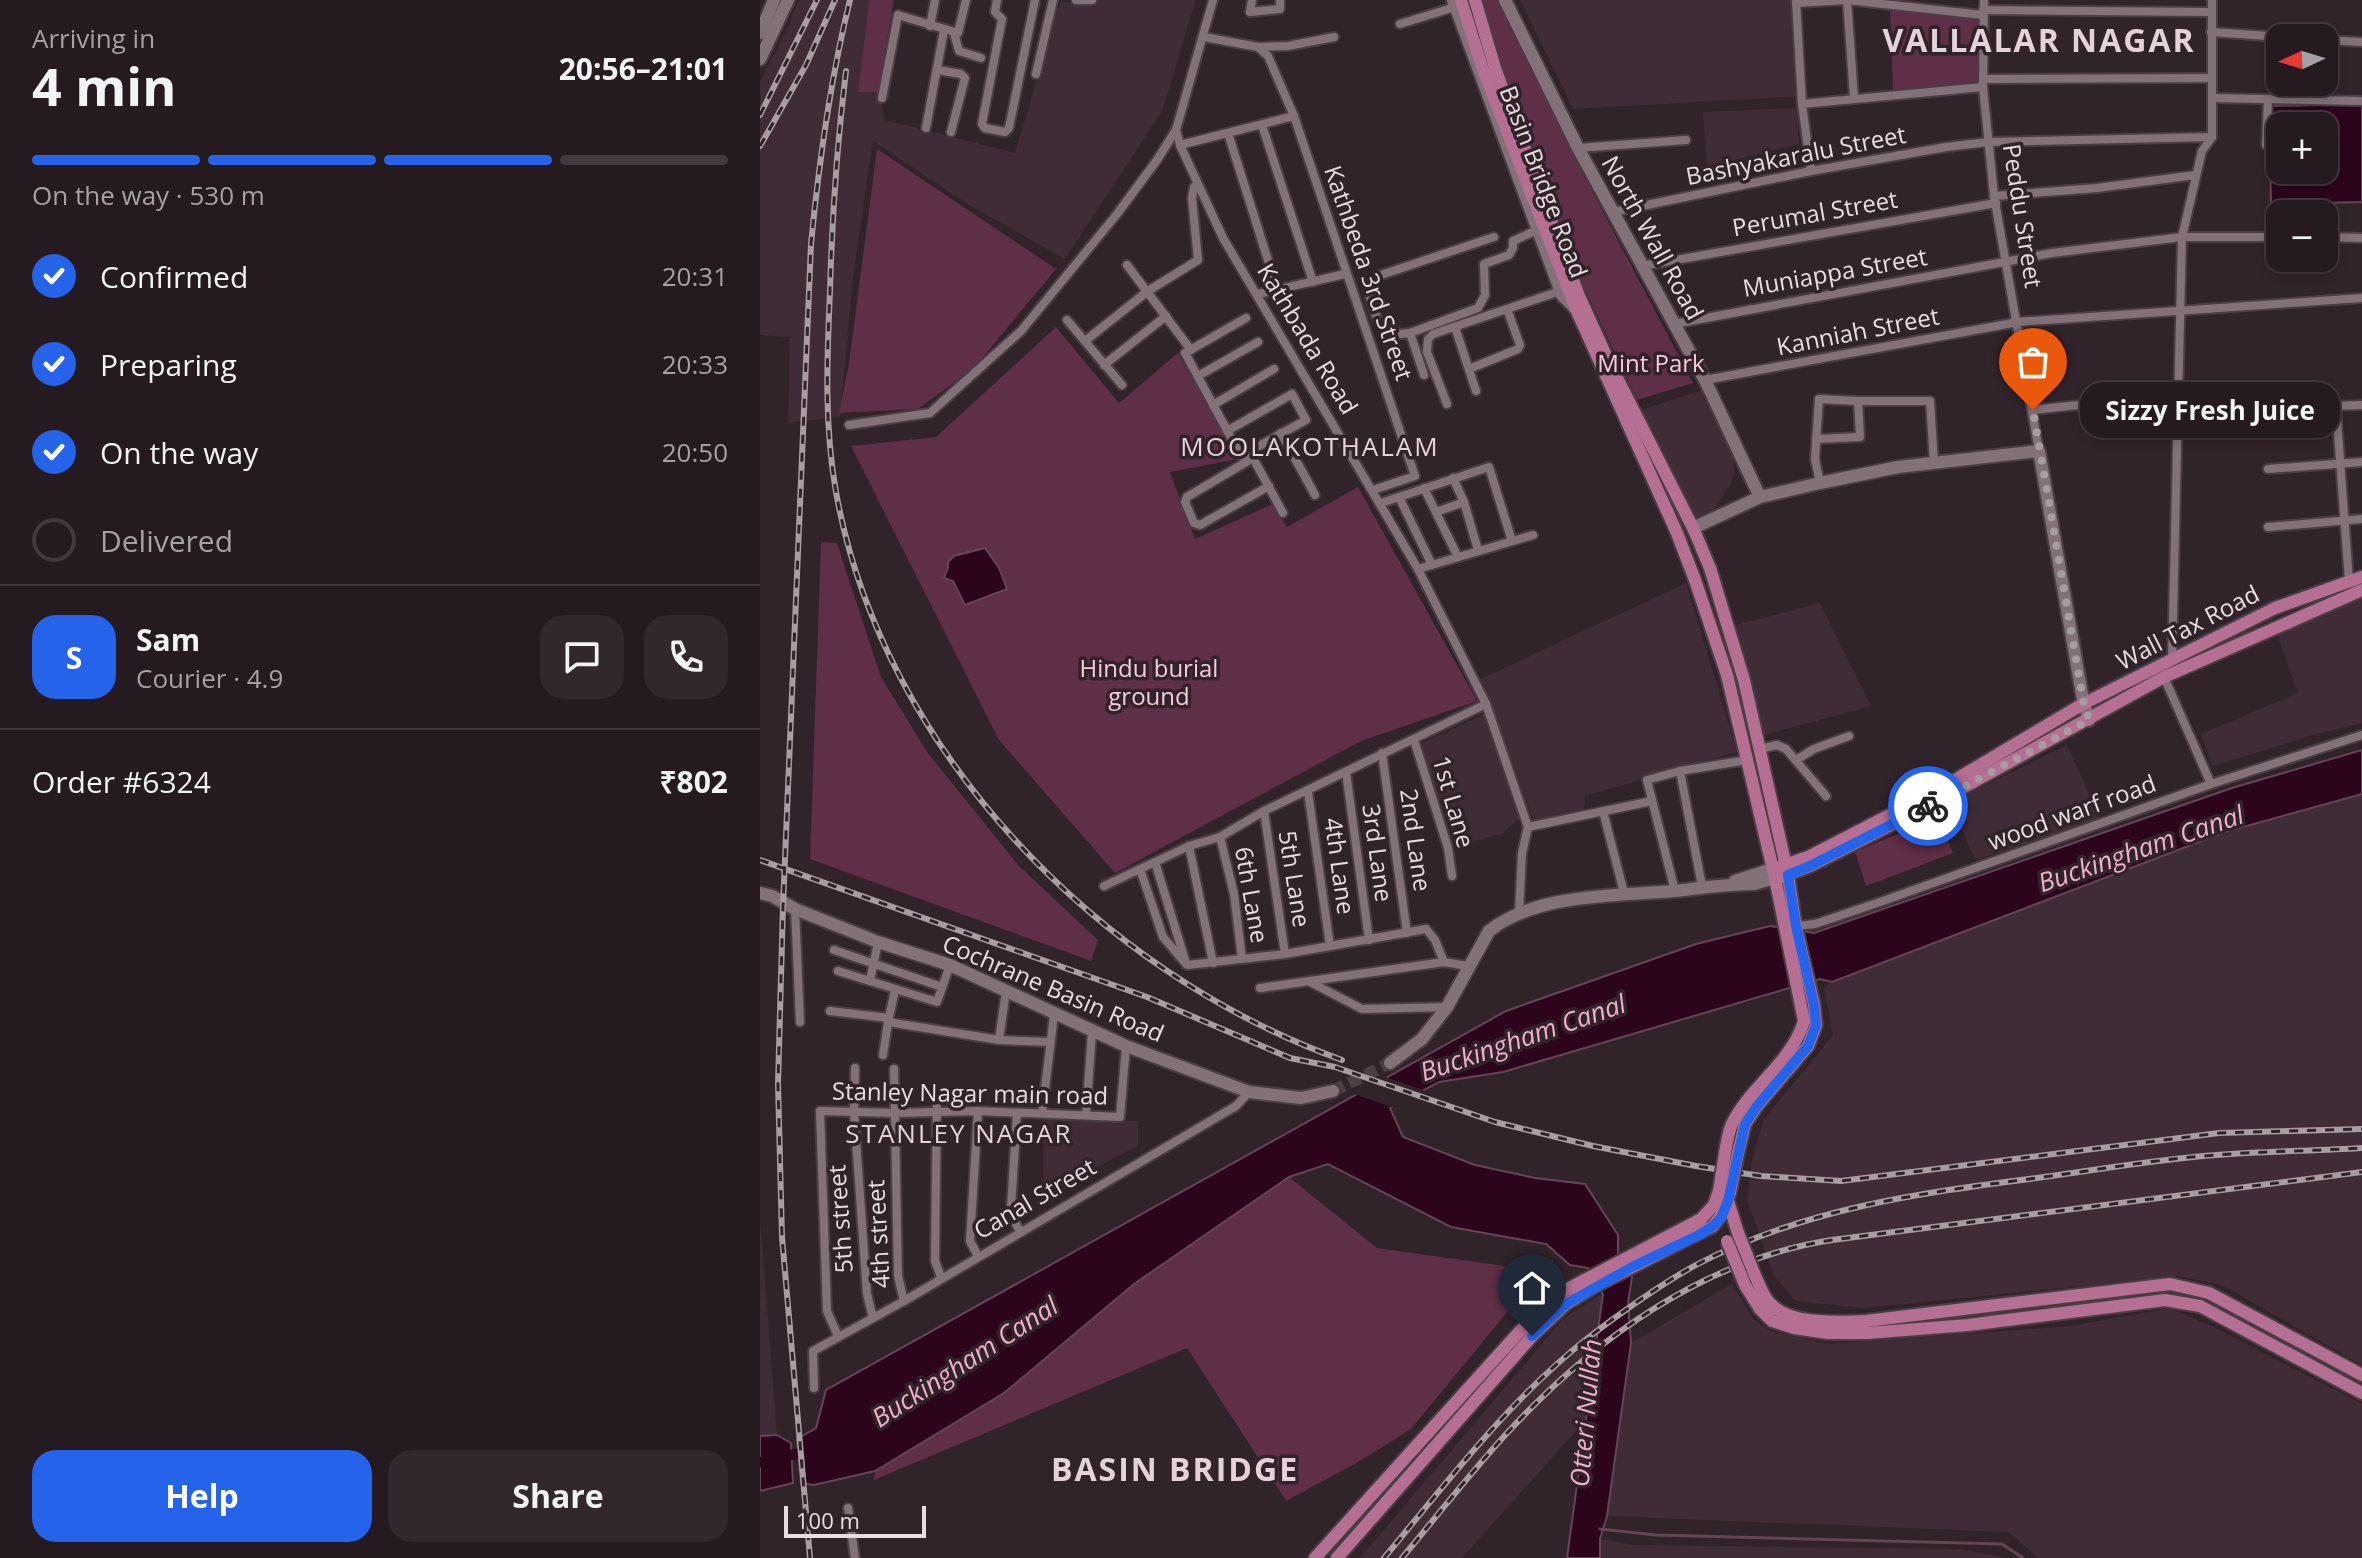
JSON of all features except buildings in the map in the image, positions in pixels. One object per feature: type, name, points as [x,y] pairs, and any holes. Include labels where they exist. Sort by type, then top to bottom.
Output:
[{"type":"main road","points":[[760,33],[774,0]]},
{"type":"main road","points":[[760,59],[788,0]]},
{"type":"main road","points":[[1475,0],[1576,309]]},
{"type":"main road","name":"North Wall Road","points":[[1505,0],[1578,148],[1705,380],[1760,497]]},
{"type":"main road","points":[[1456,2],[1564,265]]},
{"type":"main road","name":"Basin Bridge Road","points":[[1456,2],[1560,291],[1576,309],[1677,533],[1729,685],[1780,872]]},
{"type":"main road","name":"Basin Bridge Road","points":[[1564,265],[1574,280],[1609,362],[1710,568],[1744,680],[1780,872]]},
{"type":"main road","points":[[1693,528],[1760,497],[1820,483],[1898,467],[2039,451]]},
{"type":"main road","name":"Peddu Street","points":[[2039,451],[2083,704],[2089,720]]},
{"type":"main road","name":"Wall Tax Road","points":[[1780,872],[1943,788],[2083,704],[2275,608],[2362,577]]},
{"type":"main road","name":"Wall Tax Road","points":[[1780,872],[1810,866],[1932,804],[2164,677],[2362,590]]},
{"type":"main road","points":[[1729,685],[1744,680]]},
{"type":"main road","points":[[1390,1063],[1422,1039],[1447,1007],[1489,931],[1519,913],[1624,893],[1754,884],[1780,872],[1809,1007],[1799,1040],[1731,1125],[1731,1153],[1721,1218],[1713,1226],[1631,1261]]},
{"type":"main road","name":"Cochrane Basin Road","points":[[760,893],[878,942],[950,965],[1092,1032],[1249,1092],[1301,1098],[1333,1091]]},
{"type":"main road","points":[[1726,1195],[1760,1309],[1772,1321],[1794,1328],[1828,1333],[1867,1333],[1968,1325],[2165,1300],[2200,1306],[2362,1393]]},
{"type":"main road","points":[[1315,1558],[1521,1330],[1558,1294],[1631,1261],[1701,1219],[1726,1195]]},
{"type":"main road","points":[[1713,1226],[1721,1232],[1751,1282],[1769,1303],[1783,1313],[1827,1322],[1866,1321],[2170,1284],[2209,1293],[2362,1375]]},
{"type":"main road","points":[[1337,1558],[1532,1336],[1592,1281]]},
{"type":"street","points":[[930,26],[935,0]]},
{"type":"street","points":[[966,0],[957,32],[959,51],[981,58]]},
{"type":"street","points":[[997,0],[995,12],[1002,19],[982,124],[985,128],[1003,132],[1009,128],[1035,0]]},
{"type":"street","points":[[1036,74],[1053,0]]},
{"type":"street","points":[[1076,0],[1092,0]]},
{"type":"street","points":[[849,425],[930,413],[1021,331],[1117,214],[1176,130],[1213,0]]},
{"type":"street","points":[[1252,0],[1250,12],[1280,9],[1280,0]]},
{"type":"street","points":[[1847,0],[1854,98]]},
{"type":"street","points":[[2172,660],[2182,237],[2202,151],[2212,137],[2212,0]]},
{"type":"street","points":[[1811,171],[1802,104],[1796,1],[2211,12]]},
{"type":"street","points":[[1400,24],[1456,2]]},
{"type":"street","name":"Peddu Street","points":[[1983,8],[1983,83],[1995,199],[2039,451]]},
{"type":"street","points":[[882,98],[898,15],[957,32]]},
{"type":"street","points":[[926,128],[944,30]]},
{"type":"street","points":[[2211,32],[2266,36]]},
{"type":"street","points":[[1204,37],[1258,47],[1288,46],[1334,37]]},
{"type":"street","points":[[2338,41],[2362,42]]},
{"type":"street","name":"Kathbeda 3rd Street","points":[[1258,47],[1268,56],[1294,116],[1415,476],[1373,490]]},
{"type":"street","points":[[938,70],[961,74],[965,78],[951,132]]},
{"type":"street","points":[[1802,104],[1983,83],[2211,78]]},
{"type":"street","points":[[2212,98],[2362,101]]},
{"type":"street","points":[[2267,112],[2268,99]]},
{"type":"street","points":[[1180,145],[1294,116]]},
{"type":"street","points":[[1262,125],[1313,282]]},
{"type":"street","name":"Kathbada Road","points":[[1176,130],[1223,238],[1381,503],[1486,704],[1528,827],[1522,853],[1519,913]]},
{"type":"street","points":[[1228,133],[1277,289]]},
{"type":"street","name":"Bashyakaralu Street","points":[[1613,212],[1811,171],[1988,142],[2212,137]]},
{"type":"street","points":[[1578,148],[1686,140]]},
{"type":"street","name":"Perumal Street","points":[[1642,266],[1995,199],[2195,175]]},
{"type":"street","points":[[1085,341],[1148,291],[1198,260],[1192,198],[1197,184]]},
{"type":"street","points":[[1484,264],[1509,255],[1513,241],[1537,230]]},
{"type":"street","points":[[1478,243],[1484,264],[1485,295],[1478,308],[1410,333],[1400,334],[1379,323],[1369,285],[1378,276],[1494,237]]},
{"type":"street","name":"Muniappa Street","points":[[1674,324],[2052,253],[2182,237],[2266,237]]},
{"type":"street","points":[[2338,237],[2362,238]]},
{"type":"street","points":[[1127,265],[1166,316],[1188,352],[1227,431],[1248,455],[1283,513]]},
{"type":"street","points":[[1258,294],[1345,274]]},
{"type":"street","points":[[1447,404],[1427,352],[1428,339],[1433,334],[1560,291]]},
{"type":"street","name":"Kanniah Street","points":[[1705,380],[2018,322],[2362,298]]},
{"type":"street","points":[[1469,369],[1518,349],[1520,345],[1507,309]]},
{"type":"street","points":[[1104,365],[1166,316]]},
{"type":"street","points":[[1188,352],[1246,318]]},
{"type":"street","points":[[1067,320],[1122,385]]},
{"type":"street","points":[[1455,327],[1476,391]]},
{"type":"street","points":[[1410,333],[1424,375]]},
{"type":"street","points":[[1198,376],[1258,342]]},
{"type":"street","points":[[1213,405],[1274,369]]},
{"type":"street","points":[[1227,431],[1292,394],[1306,420],[1281,433],[1187,497],[1185,502],[1194,523],[1200,525],[1269,486]]},
{"type":"street","points":[[2033,410],[2111,400],[2180,396],[2274,395],[2282,408],[2362,405]]},
{"type":"street","points":[[1820,483],[1815,459],[1819,399],[1930,401],[1934,463]]},
{"type":"street","points":[[1816,439],[1860,437],[1858,401]]},
{"type":"street","points":[[2336,406],[2349,581]]},
{"type":"street","points":[[1281,433],[1315,495]]},
{"type":"street","points":[[2268,469],[2362,462]]},
{"type":"street","points":[[1381,503],[1489,467],[1512,541]]},
{"type":"street","points":[[1453,478],[1464,502],[1478,550]]},
{"type":"street","points":[[1424,488],[1458,557]]},
{"type":"street","points":[[1399,497],[1432,565]]},
{"type":"street","points":[[1436,512],[1464,502]]},
{"type":"street","points":[[2268,527],[2362,519]]},
{"type":"street","points":[[1418,569],[1533,535]]},
{"type":"street","points":[[2164,677],[2211,784]]},
{"type":"street","points":[[1104,886],[1189,846],[1220,837],[1264,811],[1486,704]]},
{"type":"street","name":"wood warf road","points":[[1792,926],[1809,925],[1880,902],[2211,784],[2362,735]]},
{"type":"street","points":[[1796,760],[1814,749],[1849,736]]},
{"type":"street","name":"1st Lane","points":[[1414,740],[1448,848],[1452,876]]},
{"type":"street","points":[[1759,749],[1777,745],[1786,749],[1826,796]]},
{"type":"street","name":"2nd Lane","points":[[1382,753],[1407,933]]},
{"type":"street","points":[[1675,891],[1647,780],[1747,760]]},
{"type":"street","points":[[1680,771],[1702,886]]},
{"type":"street","name":"3rd Lane","points":[[1346,772],[1369,940]]},
{"type":"street","name":"4th Lane","points":[[1308,792],[1330,946]]},
{"type":"street","points":[[1528,827],[1652,801]]},
{"type":"street","name":"5th Lane","points":[[1264,811],[1285,954]]},
{"type":"street","points":[[1603,811],[1624,893]]},
{"type":"street","name":"6th Lane","points":[[1220,837],[1234,894],[1242,959]]},
{"type":"street","points":[[1189,846],[1213,963]]},
{"type":"street","points":[[1155,862],[1187,965]]},
{"type":"street","points":[[1140,869],[1163,937],[1187,965]]},
{"type":"street","points":[[795,909],[800,1022]]},
{"type":"street","points":[[1187,965],[1285,954],[1426,929],[1435,940],[1444,962]]},
{"type":"street","points":[[870,981],[878,942]]},
{"type":"street","points":[[834,950],[942,987]]},
{"type":"street","points":[[1260,988],[1444,962],[1467,966]]},
{"type":"street","points":[[838,971],[937,1002],[950,965]]},
{"type":"street","points":[[1310,982],[1362,1009],[1447,1007]]},
{"type":"street","points":[[883,1055],[895,990]]},
{"type":"street","points":[[999,1040],[1006,991]]},
{"type":"street","points":[[830,1011],[999,1040],[1050,1042]]},
{"type":"street","points":[[1042,1113],[1054,1015]]},
{"type":"street","points":[[1086,1115],[1092,1032]]},
{"type":"street","name":"Stanley Nagar main road","points":[[838,1336],[827,1311],[820,1111],[978,1111],[1120,1117],[1126,1046]]},
{"type":"street","name":"5th street","points":[[855,1068],[854,1112],[867,1294],[873,1318]]},
{"type":"street","name":"4th street","points":[[894,1069],[898,1276],[904,1301]]},
{"type":"street","points":[[937,1092],[935,1261],[941,1277]]},
{"type":"street","name":"Canal Street","points":[[814,1388],[811,1353],[1236,1106],[1249,1092]]},
{"type":"street","points":[[978,1111],[970,1241],[978,1256]]},
{"type":"street","points":[[1017,1113],[1011,1208],[1020,1231]]},
{"type":"street","points":[[848,1508],[855,1558]]},
{"type":"shaded area","points":[[799,0],[869,0],[858,91],[878,92],[885,120],[1015,153],[1060,1],[1094,7],[1096,0],[1196,0],[1162,111],[1065,259],[966,203],[873,141],[853,277],[840,417],[788,423],[790,337],[760,335],[760,81]]},
{"type":"shaded area","points":[[1520,0],[1795,0],[1801,96],[1573,109]]},
{"type":"shaded area","points":[[1797,108],[1799,144],[1707,167],[1703,112]]},
{"type":"shaded area","points":[[1705,389],[1733,456],[1734,472],[1730,485],[1713,510],[1698,518],[1693,515],[1641,410]]},
{"type":"shaded area","points":[[1686,583],[1737,752],[1585,796],[1584,814],[1534,822],[1481,679]]},
{"type":"shaded area","points":[[2362,597],[2362,723],[2213,766],[2201,734],[2298,693],[2277,634],[2325,608]]},
{"type":"shaded area","points":[[1820,603],[1871,706],[1764,735],[1736,625]]},
{"type":"shaded area","points":[[1485,714],[1519,819],[1502,834],[1455,846],[1420,744]]},
{"type":"shaded area","points":[[2067,745],[2101,821],[1975,860],[1951,802]]},
{"type":"shaded area","points":[[2362,794],[2362,1365],[2224,1286],[2179,1276],[1863,1308],[1795,1301],[1774,1275],[1747,1201],[1752,1161],[1764,1119],[1833,1035],[1824,989],[1832,982],[2225,832]]},
{"type":"shaded area","points":[[1044,1117],[1138,1121],[1138,1146],[1043,1195]]},
{"type":"shaded area","points":[[760,1220],[777,1435],[760,1436]]},
{"type":"shaded area","points":[[1732,1284],[1754,1320],[1771,1331],[1828,1344],[2071,1326],[2169,1308],[2212,1326],[2362,1404],[2362,1558],[2038,1558],[2009,1532],[1607,1516],[1631,1343]]},
{"type":"shaded area","points":[[1602,1294],[1602,1314],[1584,1422],[1462,1558],[1360,1558],[1564,1318]]},
{"type":"shaded area","points":[[1600,1539],[1633,1545],[1960,1549],[2008,1558],[1600,1558]]},
{"type":"green space","points":[[869,0],[894,0],[878,92],[858,92]]},
{"type":"green space","name":"Mint Park","points":[[1481,0],[1498,0],[1579,166],[1693,383],[1637,400],[1572,262],[1495,54]]},
{"type":"green space","points":[[1890,10],[1979,18],[1978,84],[1893,91]]},
{"type":"green space","points":[[877,149],[1056,269],[974,368],[918,409],[839,413],[849,363]]},
{"type":"green space","name":"Hindu burial ground","points":[[1056,327],[1119,403],[1178,353],[1238,459],[1170,472],[1195,539],[1273,504],[1287,527],[1358,487],[1477,701],[1361,741],[1115,873],[999,740],[851,446],[936,437]]},
{"type":"green space","points":[[821,542],[837,543],[881,677],[927,752],[1019,866],[1098,940],[1091,961],[810,859]]},
{"type":"green space","points":[[1938,817],[1953,853],[1866,886],[1855,852]]},
{"type":"green space","points":[[1289,1177],[1377,1248],[1541,1271],[1411,1429],[1286,1501],[1187,1348],[874,1480],[875,1471],[1004,1393],[1134,1284]]},
{"type":"water","points":[[2362,104],[2362,202],[2271,200],[2271,184],[2338,184],[2338,112],[2269,112],[2269,106]]},
{"type":"water","points":[[985,548],[999,568],[1007,589],[965,605],[953,581],[944,578],[948,562],[954,556]]},
{"type":"water","points":[[2362,750],[2362,794],[2225,832],[1832,982],[1820,979],[1503,1072],[1439,1082],[1390,1108],[1403,1137],[1475,1165],[1535,1178],[1585,1184],[1618,1235],[1618,1253],[1632,1277],[1628,1303],[1631,1343],[1607,1516],[1600,1539],[1600,1558],[1567,1558],[1603,1294],[1588,1268],[1570,1265],[1546,1244],[1451,1227],[1328,1164],[1289,1177],[1134,1284],[1004,1393],[875,1471],[814,1485],[801,1483],[797,1439],[816,1428],[826,1390],[1506,1011],[1696,944],[1770,926],[1814,933],[2232,788]]},
{"type":"water","points":[[777,1435],[791,1443],[793,1483],[760,1491],[760,1436]]},
{"type":"pier","points":[[1379,1075],[1429,1092],[1411,1098],[1397,1109],[1348,1092]]},
{"type":"waterway","name":"Buckingham Canal","points":[[760,1462],[809,1451]]},
{"type":"waterway","points":[[1600,1529],[1656,1535],[2002,1544],[2023,1558]]},
{"type":"tunnel","points":[[1333,1091],[1390,1063]]},
{"type":"railway","points":[[760,115],[817,0]]},
{"type":"railway","points":[[760,146],[806,65],[835,0]]},
{"type":"railway","points":[[810,1558],[782,1237],[778,1084],[811,244],[826,121],[850,0]]},
{"type":"railway","points":[[846,71],[832,236],[827,366],[832,467],[861,587],[900,677],[952,762],[1015,840],[1087,910],[1167,971],[1252,1021],[1342,1060]]},
{"type":"railway","points":[[760,860],[1147,997],[1290,1058],[1335,1067],[1495,1122],[1593,1146],[1696,1166],[1761,1176],[1841,1181],[2219,1133],[2362,1129]]},
{"type":"railway","points":[[1384,1558],[1506,1414],[1560,1361],[1654,1291],[1694,1266],[1735,1246],[1818,1217],[1949,1190],[2194,1157],[2362,1148]]},
{"type":"railway","points":[[1402,1558],[1508,1432],[1577,1365],[1655,1308],[1740,1265],[1785,1250],[1832,1240],[2362,1172]]},
{"type":"way so far","points":[[1928,806],[2089,720],[2033,410]]},
{"type":"place","name":"Sizzy Fresh Juice","points":[[2033,410]]},
{"type":"district","name":"VALLALAR NAGAR","points":[[2039,41]]},
{"type":"district","name":"MOOLAKOTHALAM","points":[[1310,447]]},
{"type":"district","name":"STANLEY NAGAR","points":[[959,1134]]},
{"type":"district","name":"BASIN BRIDGE","points":[[1175,1470]]},
{"type":"route","points":[[1532,1336],[1566,1304],[1595,1286],[1701,1234],[1721,1218],[1728,1201],[1745,1124],[1808,1046],[1816,1025],[1788,875],[1928,806]]},
{"type":"water label","name":"Otteri Nullah","points":[[1586,1413]]}]
